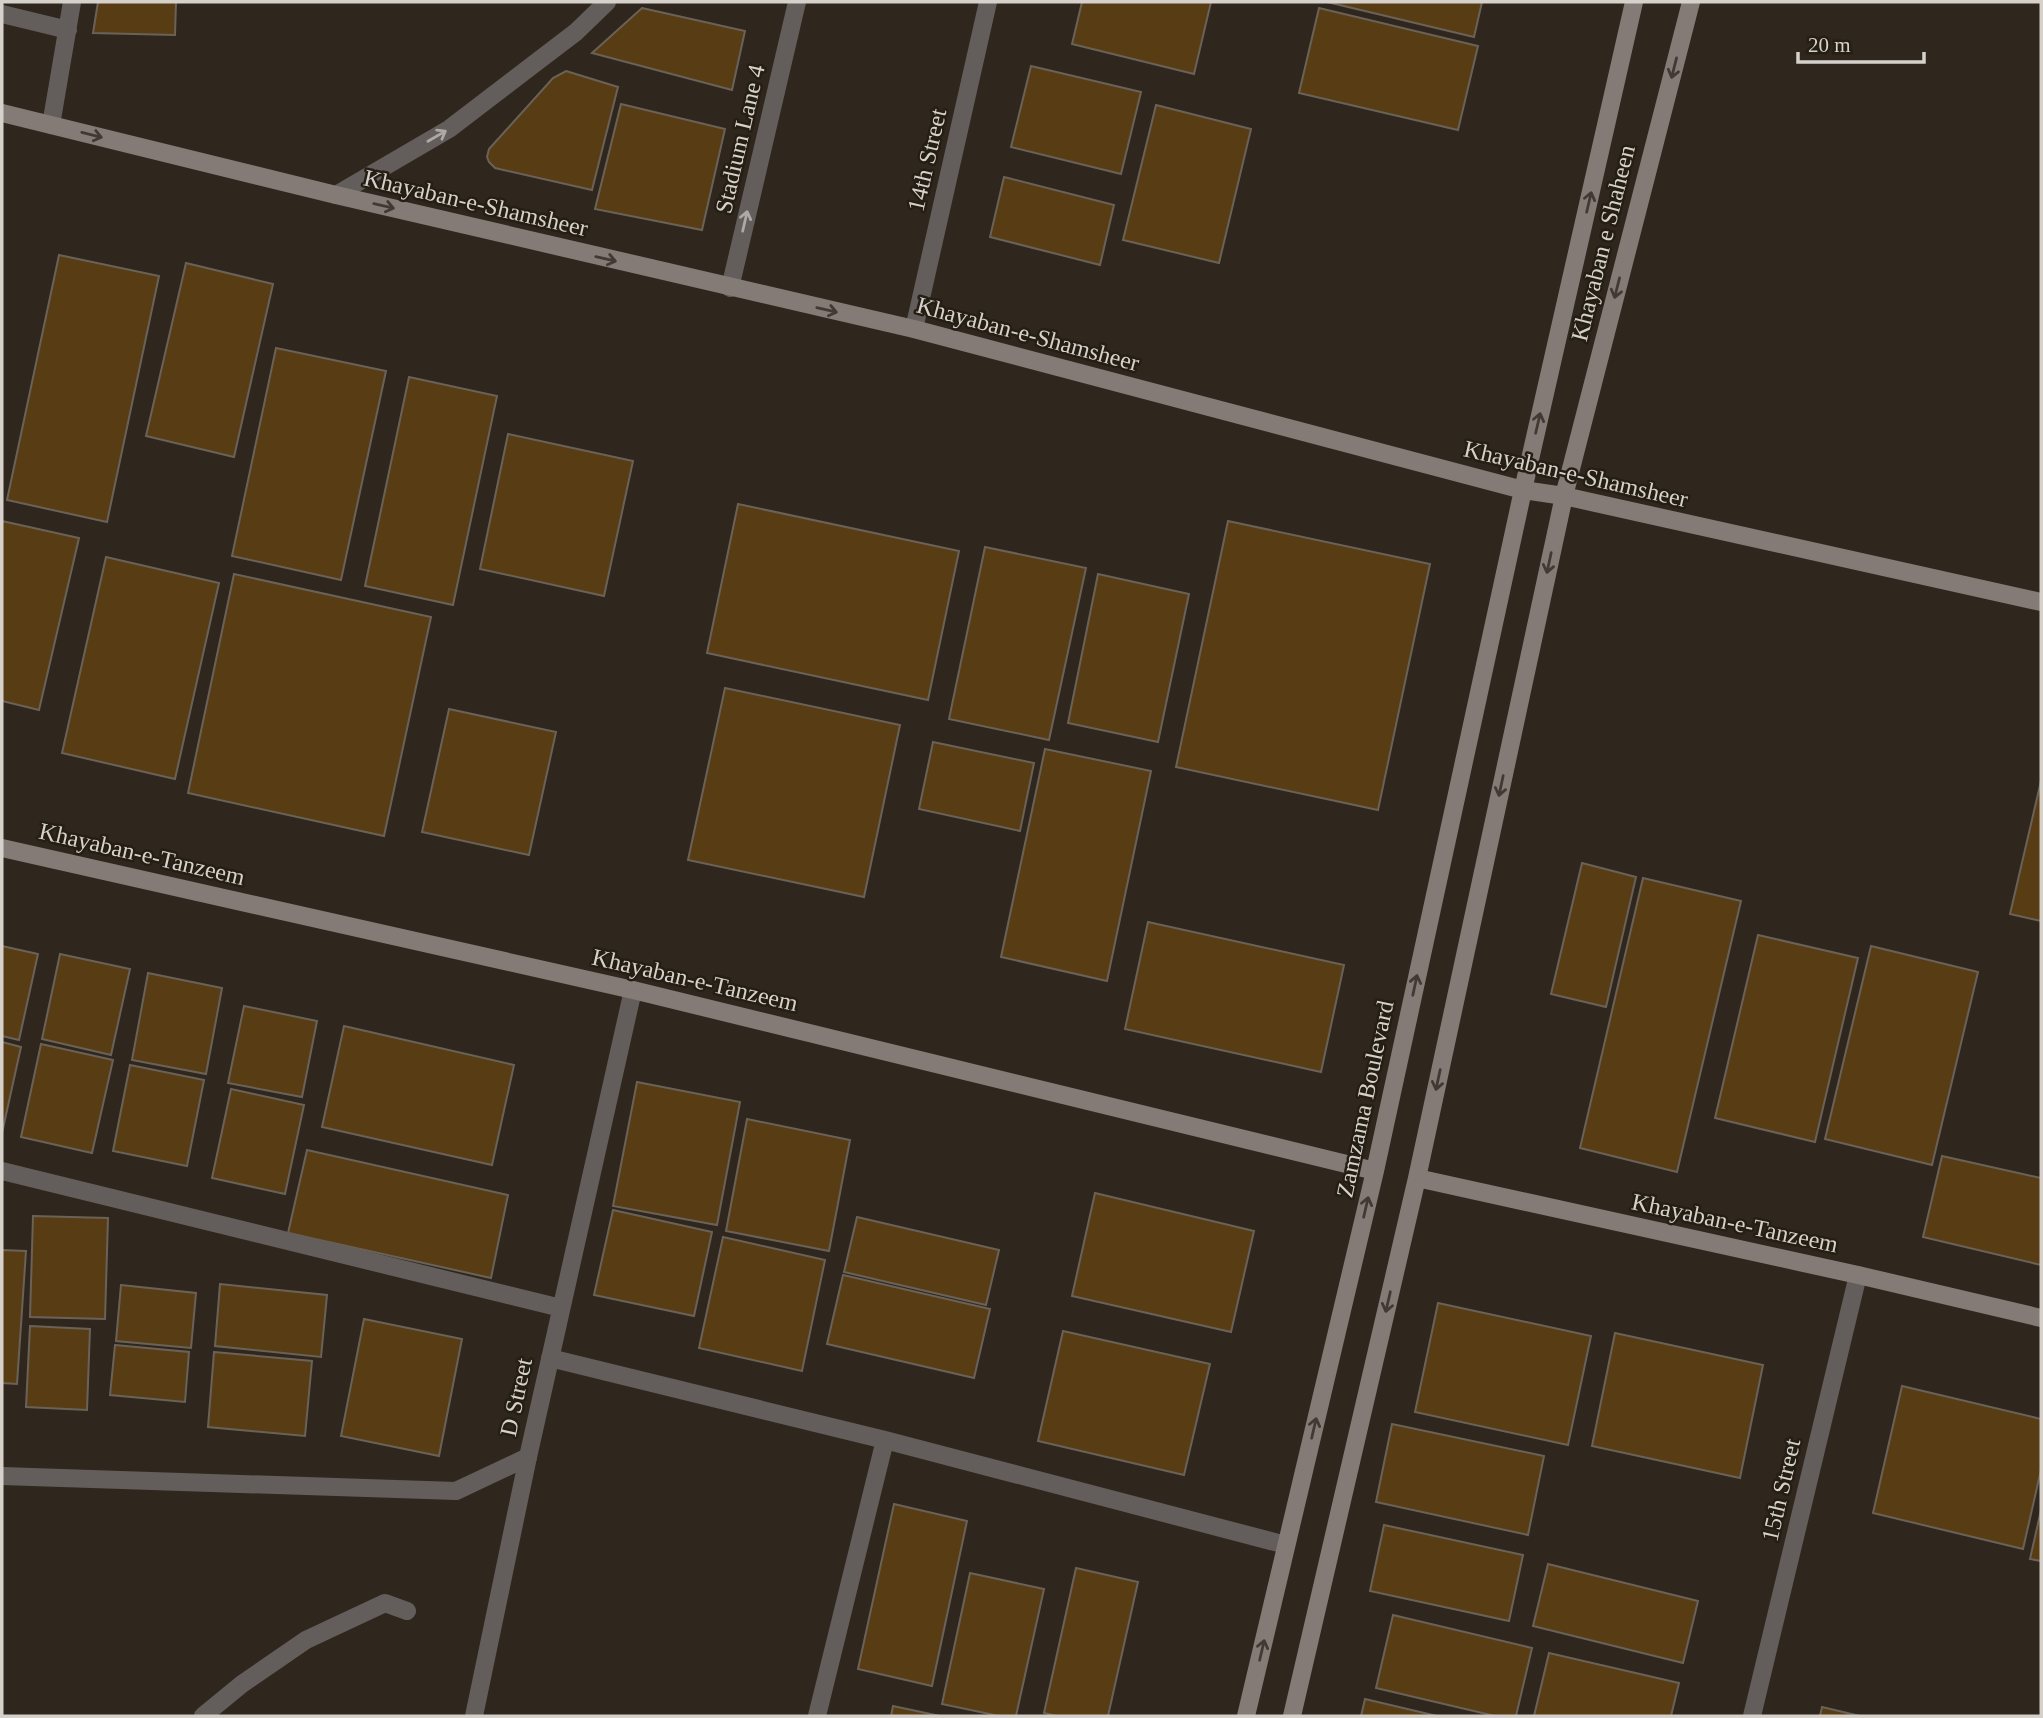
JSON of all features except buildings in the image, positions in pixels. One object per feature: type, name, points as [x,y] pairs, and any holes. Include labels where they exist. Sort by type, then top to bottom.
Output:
[{"type":"main road","name":"Khayaban e Shaheen","points":[[1523,490],[1634,2]]},
{"type":"main road","name":"Khayaban e Shaheen","points":[[1564,496],[1691,2]]},
{"type":"main road","name":"Khayaban-e-Shamsheer","points":[[2,113],[335,195],[914,329],[1523,490],[1564,496],[2041,602]]},
{"type":"main road","name":"Zamzama Boulevard","points":[[1247,1716],[1375,1171],[1523,490]]},
{"type":"main road","points":[[1292,1716],[1417,1178],[1564,496]]},
{"type":"main road","name":"Khayaban-e-Tanzeem","points":[[2,848],[633,990],[1375,1171]]},
{"type":"main road","name":"Khayaban-e-Tanzeem","points":[[1417,1178],[2041,1318]]},
{"type":"street","points":[[51,125],[72,2]]},
{"type":"street","points":[[335,195],[449,129],[576,32],[607,2]]},
{"type":"street","name":"Stadium Lane 4","points":[[730,288],[797,2]]},
{"type":"street","name":"14th Street","points":[[914,329],[988,2]]},
{"type":"street","points":[[2,14],[68,30]]},
{"type":"street","name":"D Street","points":[[2,1476],[456,1491],[528,1457],[633,990]]},
{"type":"street","points":[[2,1171],[561,1308]]},
{"type":"street","name":"15th Street","points":[[1752,1716],[1858,1275]]},
{"type":"street","points":[[550,1358],[885,1440],[1286,1545]]},
{"type":"street","points":[[817,1716],[885,1440]]},
{"type":"street","points":[[470,1713],[528,1457]]},
{"type":"street","points":[[203,1716],[242,1684],[306,1640],[385,1603],[407,1611]]}]
